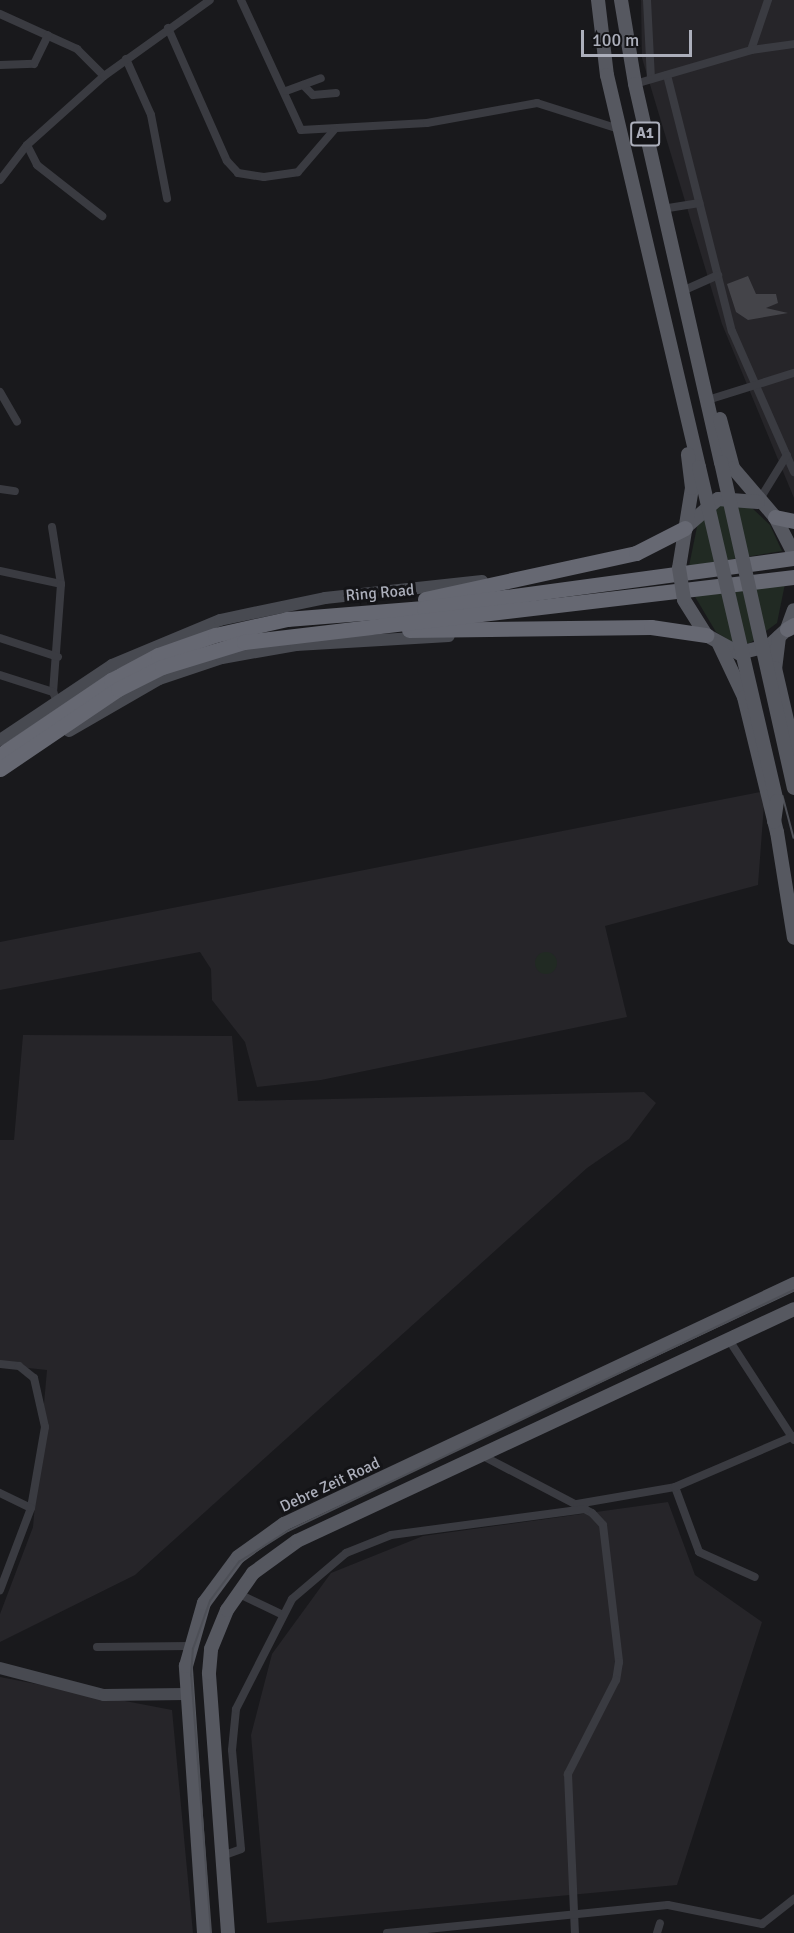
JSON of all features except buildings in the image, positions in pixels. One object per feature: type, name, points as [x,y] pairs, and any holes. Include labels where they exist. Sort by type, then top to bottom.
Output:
[{"type":"highway","points":[[775,518],[794,522]]},
{"type":"highway","points":[[363,613],[504,579],[636,553],[685,528]]},
{"type":"highway","name":"Ring Road","points":[[0,756],[111,680],[158,655],[263,623],[363,613],[794,555]]},
{"type":"highway","name":"Ring Road","points":[[0,769],[118,689],[162,667],[244,642],[794,577]]},
{"type":"highway","points":[[325,631],[485,633],[651,627],[712,640]]},
{"type":"main road","name":"A1","points":[[598,0],[619,129],[652,264],[650,282],[690,468],[679,568],[684,600],[712,640]]},
{"type":"main road","name":"A1","points":[[621,0],[635,84],[662,209],[679,266],[689,288],[714,398],[733,468],[758,502],[775,518],[794,555]]},
{"type":"main road","points":[[652,264],[777,801],[774,822]]},
{"type":"main road","points":[[679,266],[794,788]]},
{"type":"main road","points":[[685,528],[718,499],[758,502]]},
{"type":"main road","points":[[794,610],[775,668],[794,750]]},
{"type":"main road","points":[[712,640],[753,652],[787,630]]},
{"type":"main road","points":[[712,640],[737,674],[774,822],[794,938]]},
{"type":"main road","name":"Debre Zeit Road","points":[[204,1933],[185,1694],[189,1646],[204,1603],[226,1570],[284,1524],[794,1284]]},
{"type":"main road","points":[[228,1933],[209,1673],[214,1640],[237,1593],[267,1561],[297,1541],[794,1309]]},
{"type":"street","points":[[0,180],[27,145],[104,76],[210,0]]},
{"type":"street","points":[[241,0],[286,92],[299,128],[334,130],[447,121],[521,103],[552,106],[619,129]]},
{"type":"street","points":[[647,0],[651,79]]},
{"type":"street","points":[[751,50],[768,0]]},
{"type":"street","points":[[0,14],[81,52],[104,76]]},
{"type":"street","points":[[168,28],[228,161],[238,173],[264,177],[298,172],[316,157],[334,130]]},
{"type":"street","points":[[0,65],[34,64],[48,35]]},
{"type":"street","points":[[635,84],[751,50],[794,44]]},
{"type":"street","points":[[126,59],[152,115],[167,198]]},
{"type":"street","points":[[667,75],[732,331],[794,472]]},
{"type":"street","points":[[286,92],[321,78]]},
{"type":"street","points":[[303,85],[313,95],[336,93]]},
{"type":"street","points":[[27,145],[37,165],[102,216]]},
{"type":"street","points":[[662,209],[700,203]]},
{"type":"street","points":[[689,288],[718,275]]},
{"type":"street","points":[[714,398],[755,383],[794,373]]},
{"type":"street","points":[[0,392],[17,422]]},
{"type":"street","points":[[758,502],[788,455]]},
{"type":"street","points":[[0,489],[15,491]]},
{"type":"street","points":[[52,527],[61,584],[55,697]]},
{"type":"street","points":[[0,571],[61,584]]},
{"type":"street","points":[[0,741],[55,697],[112,664],[220,620],[325,598],[504,579]]},
{"type":"street","points":[[0,776],[124,696],[186,668],[275,647],[485,633]]},
{"type":"street","points":[[0,638],[58,657]]},
{"type":"street","points":[[0,676],[55,697]]},
{"type":"street","points":[[222,1856],[241,1849],[232,1750],[236,1709],[281,1614],[341,1556],[381,1538],[484,1519],[580,1506],[675,1487],[793,1438],[729,1340]]},
{"type":"street","points":[[0,1364],[24,1369],[41,1396],[45,1427],[31,1508],[2,1579],[0,1590]]},
{"type":"street","points":[[483,1456],[580,1506],[603,1525],[619,1662],[616,1680],[568,1774],[575,1933]]},
{"type":"street","points":[[675,1487],[699,1552],[755,1577]]},
{"type":"street","points":[[0,1493],[31,1508]]},
{"type":"street","points":[[237,1593],[281,1614]]},
{"type":"street","points":[[98,1647],[189,1646]]},
{"type":"street","points":[[0,1668],[104,1695],[185,1694]]},
{"type":"street","points":[[387,1933],[576,1916],[668,1905],[762,1929],[794,1899]]},
{"type":"street","points":[[657,1933],[660,1923]]},
{"type":"shaded area","points":[[641,0],[794,0],[794,498],[722,324],[642,58]]},
{"type":"shaded area","points":[[718,505],[752,508],[770,525],[782,551],[689,566],[698,522]]},
{"type":"shaded area","points":[[786,579],[777,623],[750,643],[733,643],[716,632],[694,595]]},
{"type":"shaded area","points":[[765,791],[758,885],[605,926],[627,1017],[321,1080],[257,1087],[245,1042],[212,1000],[211,969],[200,952],[0,990],[0,942]]},
{"type":"shaded area","points":[[546,952],[554,955],[557,963],[554,971],[546,974],[538,971],[535,963],[538,955]]},
{"type":"shaded area","points":[[23,1035],[232,1036],[238,1101],[644,1092],[656,1103],[629,1139],[587,1168],[135,1575],[0,1642],[0,1614],[33,1527],[47,1370],[0,1365],[0,1140],[14,1140]]},
{"type":"shaded area","points":[[668,1502],[695,1575],[762,1622],[677,1885],[267,1923],[251,1735],[272,1654],[331,1573],[423,1536]]},
{"type":"shaded area","points":[[0,1677],[172,1710],[193,1933],[0,1933]]},
{"type":"tram line","points":[[783,796],[794,838]]},
{"type":"tram line","points":[[211,1933],[191,1676],[193,1649],[210,1601],[239,1562],[288,1531],[794,1290]]}]
